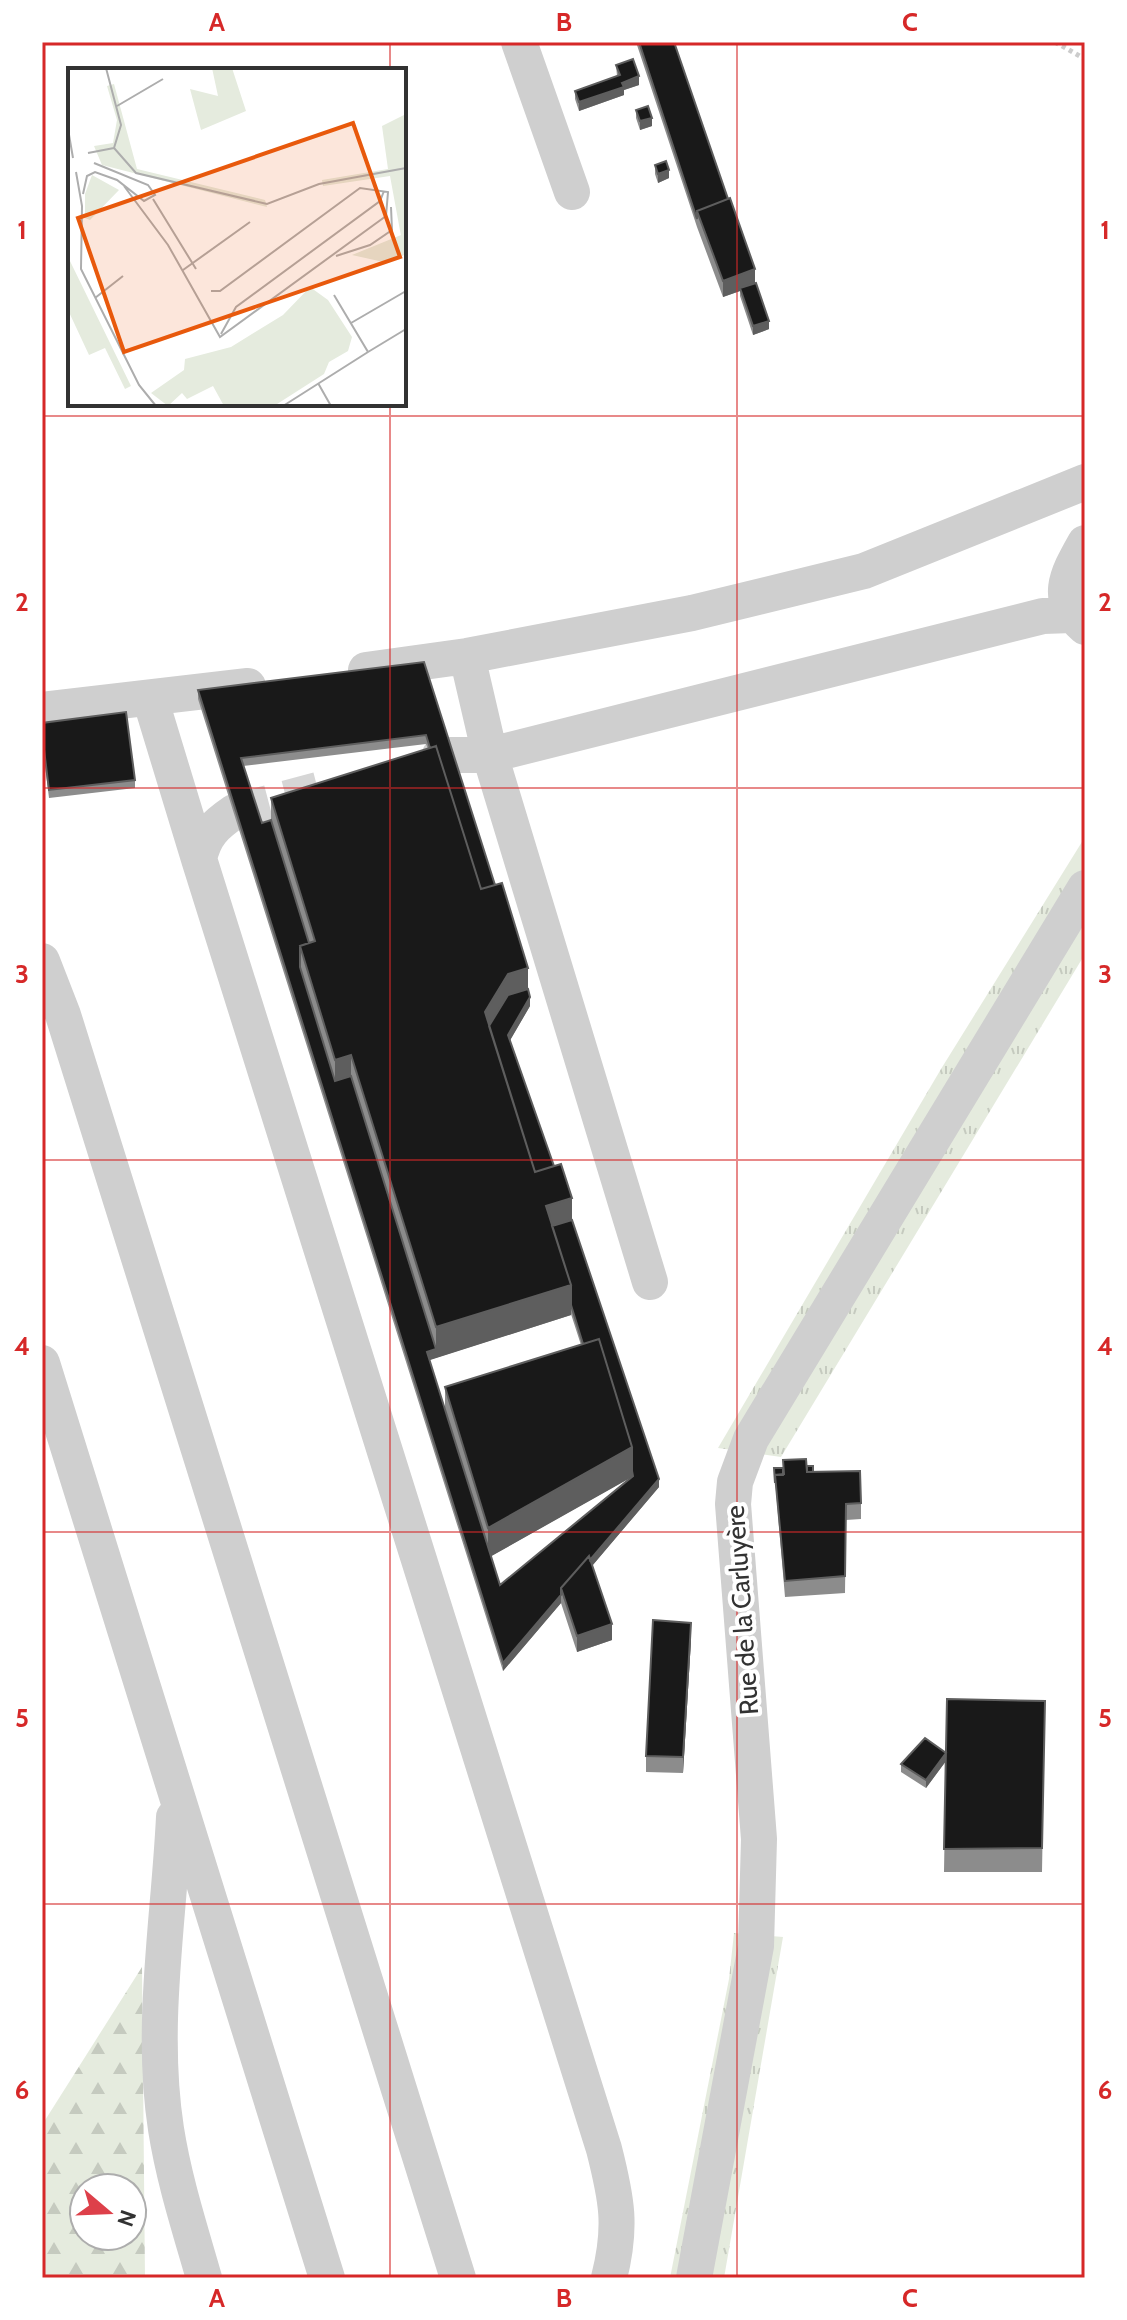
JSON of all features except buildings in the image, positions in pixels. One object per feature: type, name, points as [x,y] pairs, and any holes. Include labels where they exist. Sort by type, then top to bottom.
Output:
[{"type":"street","points":[[519,42],[572,192]]},
{"type":"street","points":[[329,675],[467,656],[692,613],[864,571],[1085,482]]},
{"type":"street","points":[[1078,621],[1064,594],[1073,565],[1085,543]]},
{"type":"street","points":[[440,755],[490,755],[1043,616],[1078,621]]},
{"type":"street","points":[[467,656],[490,755],[650,1282]]},
{"type":"street","points":[[42,710],[283,681]]},
{"type":"street","points":[[150,698],[604,2149],[619,2204],[618,2241],[609,2278]]},
{"type":"street","points":[[199,859],[203,842],[214,826],[234,812]]},
{"type":"street","name":"Rue de la Carluyère","points":[[694,2278],[756,1946],[760,1907],[759,1839],[733,1504],[740,1462],[1085,888]]},
{"type":"street","points":[[42,961],[68,1030],[458,2278]]},
{"type":"street","points":[[42,1363],[327,2278]]},
{"type":"street","points":[[170,1776],[174,1815],[160,2002],[161,2058],[166,2128],[180,2195],[204,2278]]},
{"type":"path","points":[[1055,42],[1085,59]]},
{"type":"green space","points":[[1085,837],[1085,954],[781,1457],[718,1448],[941,1069]]},
{"type":"green space","points":[[734,1933],[783,1937],[724,2278],[670,2278],[729,1979]]},
{"type":"green space","points":[[142,1967],[144,2172],[68,2172],[68,2252],[145,2252],[145,2278],[42,2278],[42,2125]]},
{"type":"tunnel","points":[[234,812],[318,790]]}]
